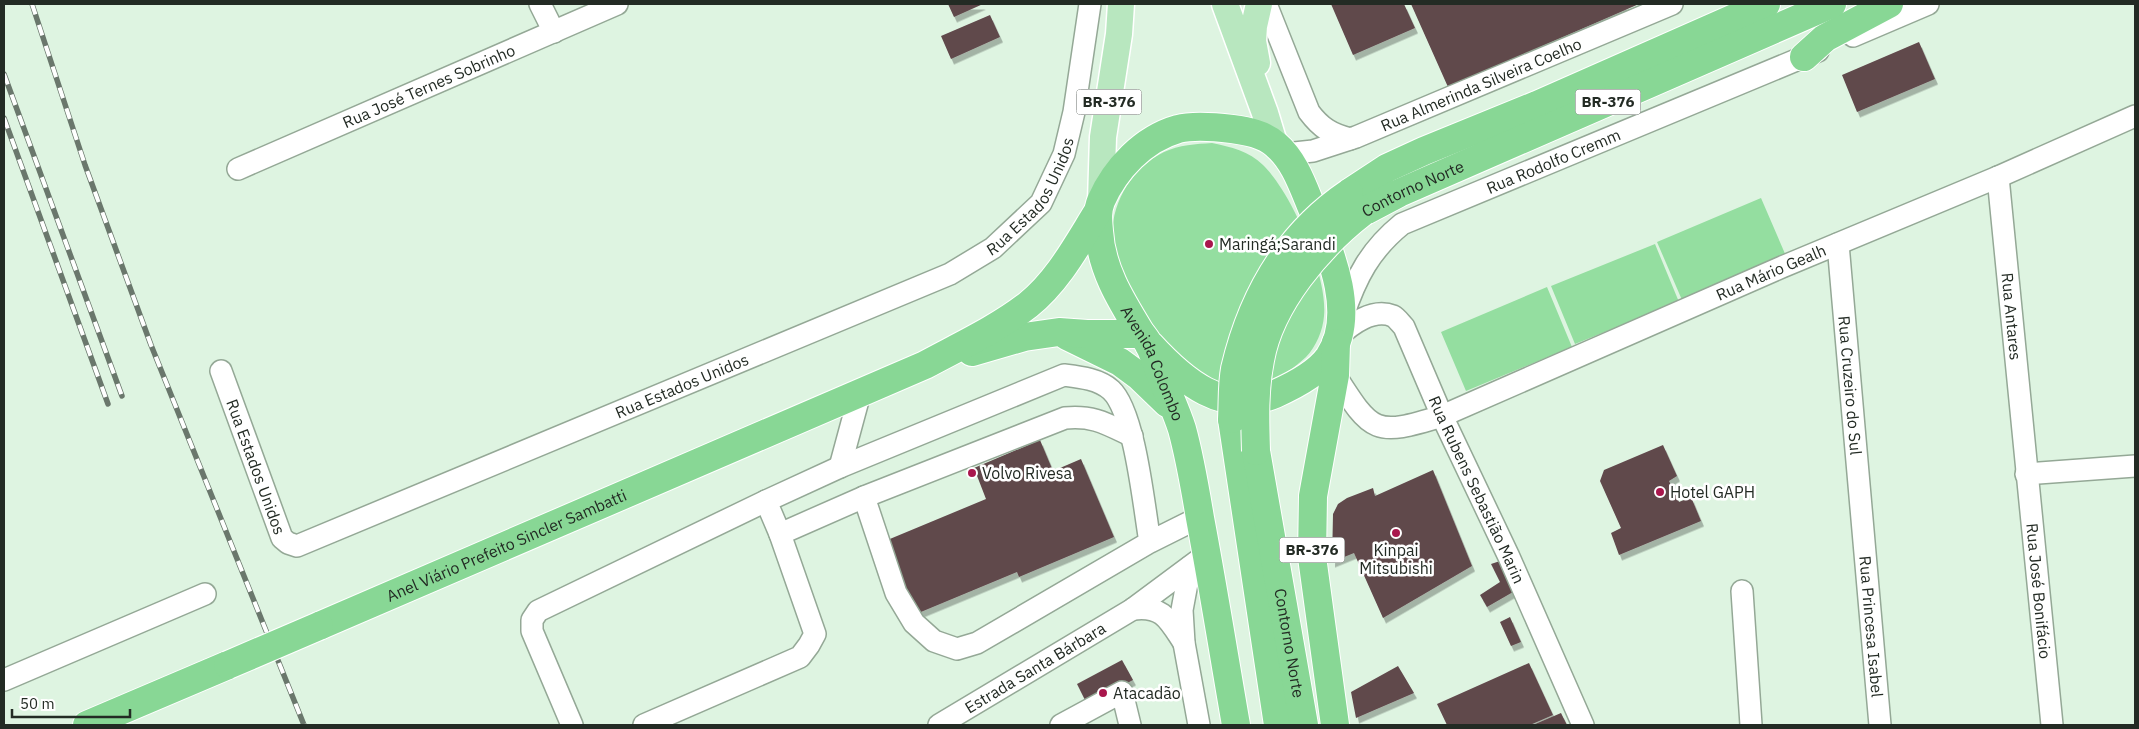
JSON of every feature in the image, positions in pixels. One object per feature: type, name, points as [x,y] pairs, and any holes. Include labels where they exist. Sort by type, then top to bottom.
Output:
[{"type":"highway","name":"Contorno Norte","points":[[1278,725],[1232,419],[1235,370],[1250,318],[1279,260],[1335,202],[1387,168],[1537,105],[1766,4]]},
{"type":"highway","name":"Contorno Norte","points":[[1304,725],[1256,451],[1254,409],[1260,358],[1273,319],[1297,279],[1331,239],[1363,212],[1399,193],[1832,4]]},
{"type":"highway","points":[[1804,57],[1825,38],[1890,4]]},
{"type":"highway","name":"Anel Viário Prefeito Sincler Sambatti","points":[[88,725],[925,365],[998,325],[1028,304],[1051,282],[1099,207],[1114,179],[1137,150],[1178,129],[1200,127],[1255,133],[1280,148]]},
{"type":"highway","name":"BR-376","points":[[1280,148],[1300,179],[1332,256],[1340,289],[1340,333],[1335,375],[1314,496],[1312,557],[1335,725]]},
{"type":"highway","name":"Avenida Colombo","points":[[1099,207],[1099,242],[1106,269],[1119,296],[1146,339],[1177,414],[1186,447],[1200,517],[1199,560],[1236,725]]},
{"type":"highway","name":"Anel Viário Prefeito Sincler Sambatti","points":[[925,365],[1024,337],[1059,332],[1146,339]]},
{"type":"highway","points":[[1059,332],[1120,362],[1139,376],[1177,414]]},
{"type":"highway","points":[[1146,339],[1175,372],[1210,394],[1230,400],[1248,400],[1268,397],[1306,377],[1327,360],[1340,333]]},
{"type":"main road","name":"Avenida Colombo","points":[[1099,207],[1103,137],[1119,34],[1121,4]]},
{"type":"main road","name":"BR-376","points":[[1225,4],[1265,113],[1280,148]]},
{"type":"main road","points":[[1259,4],[1253,41],[1265,113]]},
{"type":"street","points":[[540,4],[554,32]]},
{"type":"street","name":"Rua José Ternes Sobrinho","points":[[238,169],[618,4]]},
{"type":"street","name":"Rua Estados Unidos","points":[[221,371],[282,538],[288,543],[297,546],[950,274],[993,248],[1041,203],[1064,154],[1074,112],[1090,4]]},
{"type":"street","points":[[1266,4],[1309,112],[1331,134],[1350,139]]},
{"type":"street","name":"Rua Almerinda Silveira Coelho","points":[[1280,148],[1313,151],[1350,139],[1672,4]]},
{"type":"street","name":"Rua Rodolfo Cremm","points":[[1340,333],[1352,289],[1366,262],[1385,237],[1402,224],[1928,4]]},
{"type":"street","name":"Rua Mário Gealh","points":[[1335,375],[1365,419],[1378,427],[1408,427],[1442,416],[1838,244],[1998,177],[2135,116]]},
{"type":"street","name":"Rua Antares","points":[[1998,177],[2026,465]]},
{"type":"street","name":"Rua Cruzeiro do Sul","points":[[1838,244],[1863,528]]},
{"type":"street","name":"Rua Rubens Sebastião Marin","points":[[1340,333],[1361,319],[1381,314],[1394,316],[1404,328],[1442,416],[1509,557],[1583,725]]},
{"type":"street","points":[[572,725],[532,631],[532,620],[538,611],[766,500],[840,467],[1064,375],[1089,378],[1111,390],[1122,404],[1132,436],[1150,542]]},
{"type":"street","points":[[840,467],[860,393]]},
{"type":"street","points":[[780,534],[864,497],[1065,418],[1080,416],[1098,419],[1132,436]]},
{"type":"street","points":[[2026,465],[2135,466]]},
{"type":"street","name":"Rua José Bonifácio","points":[[2026,465],[2052,725]]},
{"type":"street","points":[[864,497],[896,593],[914,623],[934,641],[957,649],[977,643],[1150,542],[1200,517]]},
{"type":"street","points":[[644,725],[800,656],[815,634],[766,500]]},
{"type":"street","name":"Rua Princesa Isabel","points":[[1863,528],[1880,725]]},
{"type":"street","points":[[1199,560],[1182,610],[1184,643],[1199,725]]},
{"type":"street","name":"Estrada Santa Bárbara","points":[[939,725],[1133,609],[1199,560]]},
{"type":"street","points":[[1742,591],[1751,725]]},
{"type":"street","points":[[4,680],[205,594]]},
{"type":"street","points":[[1133,609],[1152,608],[1159,612],[1170,622],[1184,643]]},
{"type":"street","points":[[1061,725],[1122,692],[1130,725]]},
{"type":"green space","points":[[1212,143],[1233,148],[1252,156],[1274,178],[1306,236],[1320,279],[1324,299],[1322,327],[1310,353],[1281,376],[1253,385],[1231,386],[1217,383],[1197,371],[1170,346],[1152,326],[1137,303],[1125,279],[1113,245],[1112,231],[1118,203],[1124,190],[1141,168],[1164,152],[1188,145]]},
{"type":"green space","points":[[1761,198],[1786,256],[1682,300],[1657,242]]},
{"type":"green space","points":[[1655,244],[1679,302],[1575,344],[1551,286]]},
{"type":"green space","points":[[1547,287],[1572,347],[1466,391],[1441,332]]},
{"type":"building","points":[[948,4],[983,4],[954,17]]},
{"type":"building","points":[[1331,4],[1404,4],[1415,28],[1353,55]]},
{"type":"building","points":[[1411,4],[1639,4],[1448,87]]},
{"type":"building","points":[[990,15],[1000,37],[951,59],[941,36]]},
{"type":"building","points":[[1919,42],[1935,79],[1857,112],[1842,75]]},
{"type":"building","points":[[1040,440],[1053,471],[1081,459],[1114,537],[1019,577],[1017,572],[916,614],[885,541],[986,499],[974,468]]},
{"type":"building","points":[[1663,445],[1677,476],[1669,481],[1679,502],[1691,497],[1701,521],[1619,555],[1611,533],[1621,528],[1600,481],[1604,470]]},
{"type":"building","name":"Kinpai Mitsubishi","points":[[1433,470],[1472,566],[1383,618],[1354,553],[1332,562],[1333,514],[1338,504],[1347,498],[1373,488],[1375,496]]},
{"type":"building","points":[[1500,561],[1513,592],[1487,607],[1480,595],[1500,582],[1491,564]]},
{"type":"building","points":[[1510,617],[1521,642],[1511,646],[1500,622]]},
{"type":"building","points":[[1122,660],[1133,680],[1087,704],[1077,684]]},
{"type":"building","points":[[1529,663],[1553,715],[1530,725],[1447,725],[1437,704]]},
{"type":"building","points":[[1398,666],[1414,693],[1356,718],[1351,692]]},
{"type":"building","points":[[1561,713],[1567,725],[1533,725]]},
{"type":"railway","points":[[32,4],[85,165],[151,345],[304,725]]},
{"type":"railway","points":[[4,74],[122,396]]},
{"type":"railway","points":[[4,118],[108,404]]},
{"type":"place","name":"Maringá;Sarandi","points":[[1209,244]]},
{"type":"place","name":"Volvo Rivesa","points":[[972,473]]},
{"type":"place","name":"Hotel GAPH","points":[[1660,492]]},
{"type":"place","name":"Kinpai Mitsubishi","points":[[1396,533]]},
{"type":"place","name":"Atacadão","points":[[1103,693]]}]
